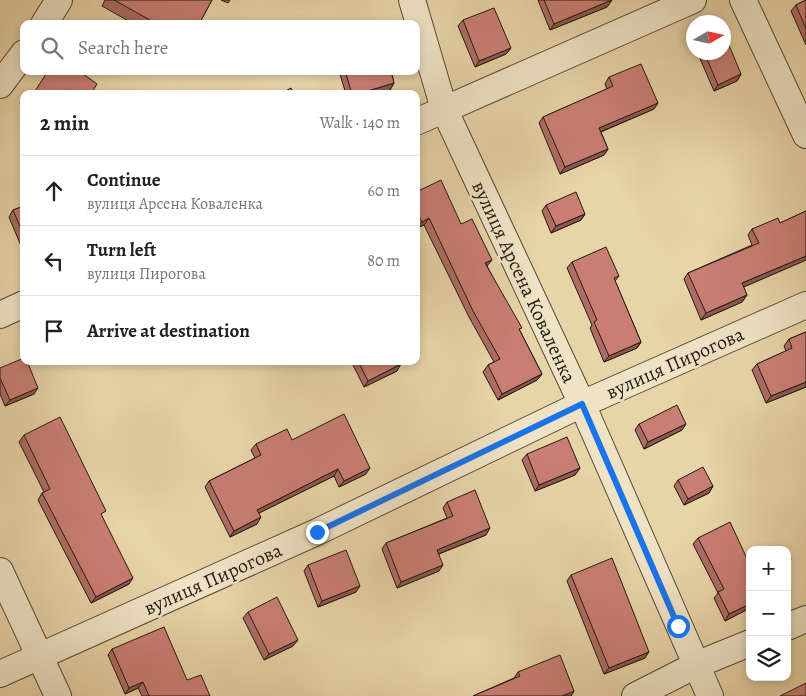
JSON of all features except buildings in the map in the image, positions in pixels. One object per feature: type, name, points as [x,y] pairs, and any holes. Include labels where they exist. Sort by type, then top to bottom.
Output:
[{"type":"street","points":[[47,20],[60,0]]},
{"type":"street","name":"вулиця Арсена Коваленка","points":[[412,0],[418,20]]},
{"type":"street","points":[[420,120],[693,0]]},
{"type":"street","points":[[742,0],[806,135]]},
{"type":"street","name":"вулиця Арсена Коваленка","points":[[420,27],[444,109],[582,404],[710,696]]},
{"type":"street","points":[[0,85],[20,58]]},
{"type":"street","name":"вулиця Пирогова","points":[[0,674],[317,532],[582,404],[806,305]]},
{"type":"street","points":[[0,315],[20,306]]},
{"type":"street","points":[[0,571],[58,696]]},
{"type":"street","points":[[791,625],[806,619]]},
{"type":"street","points":[[635,696],[696,665],[746,645]]},
{"type":"route","points":[[317,532],[582,404],[678,626]]}]
